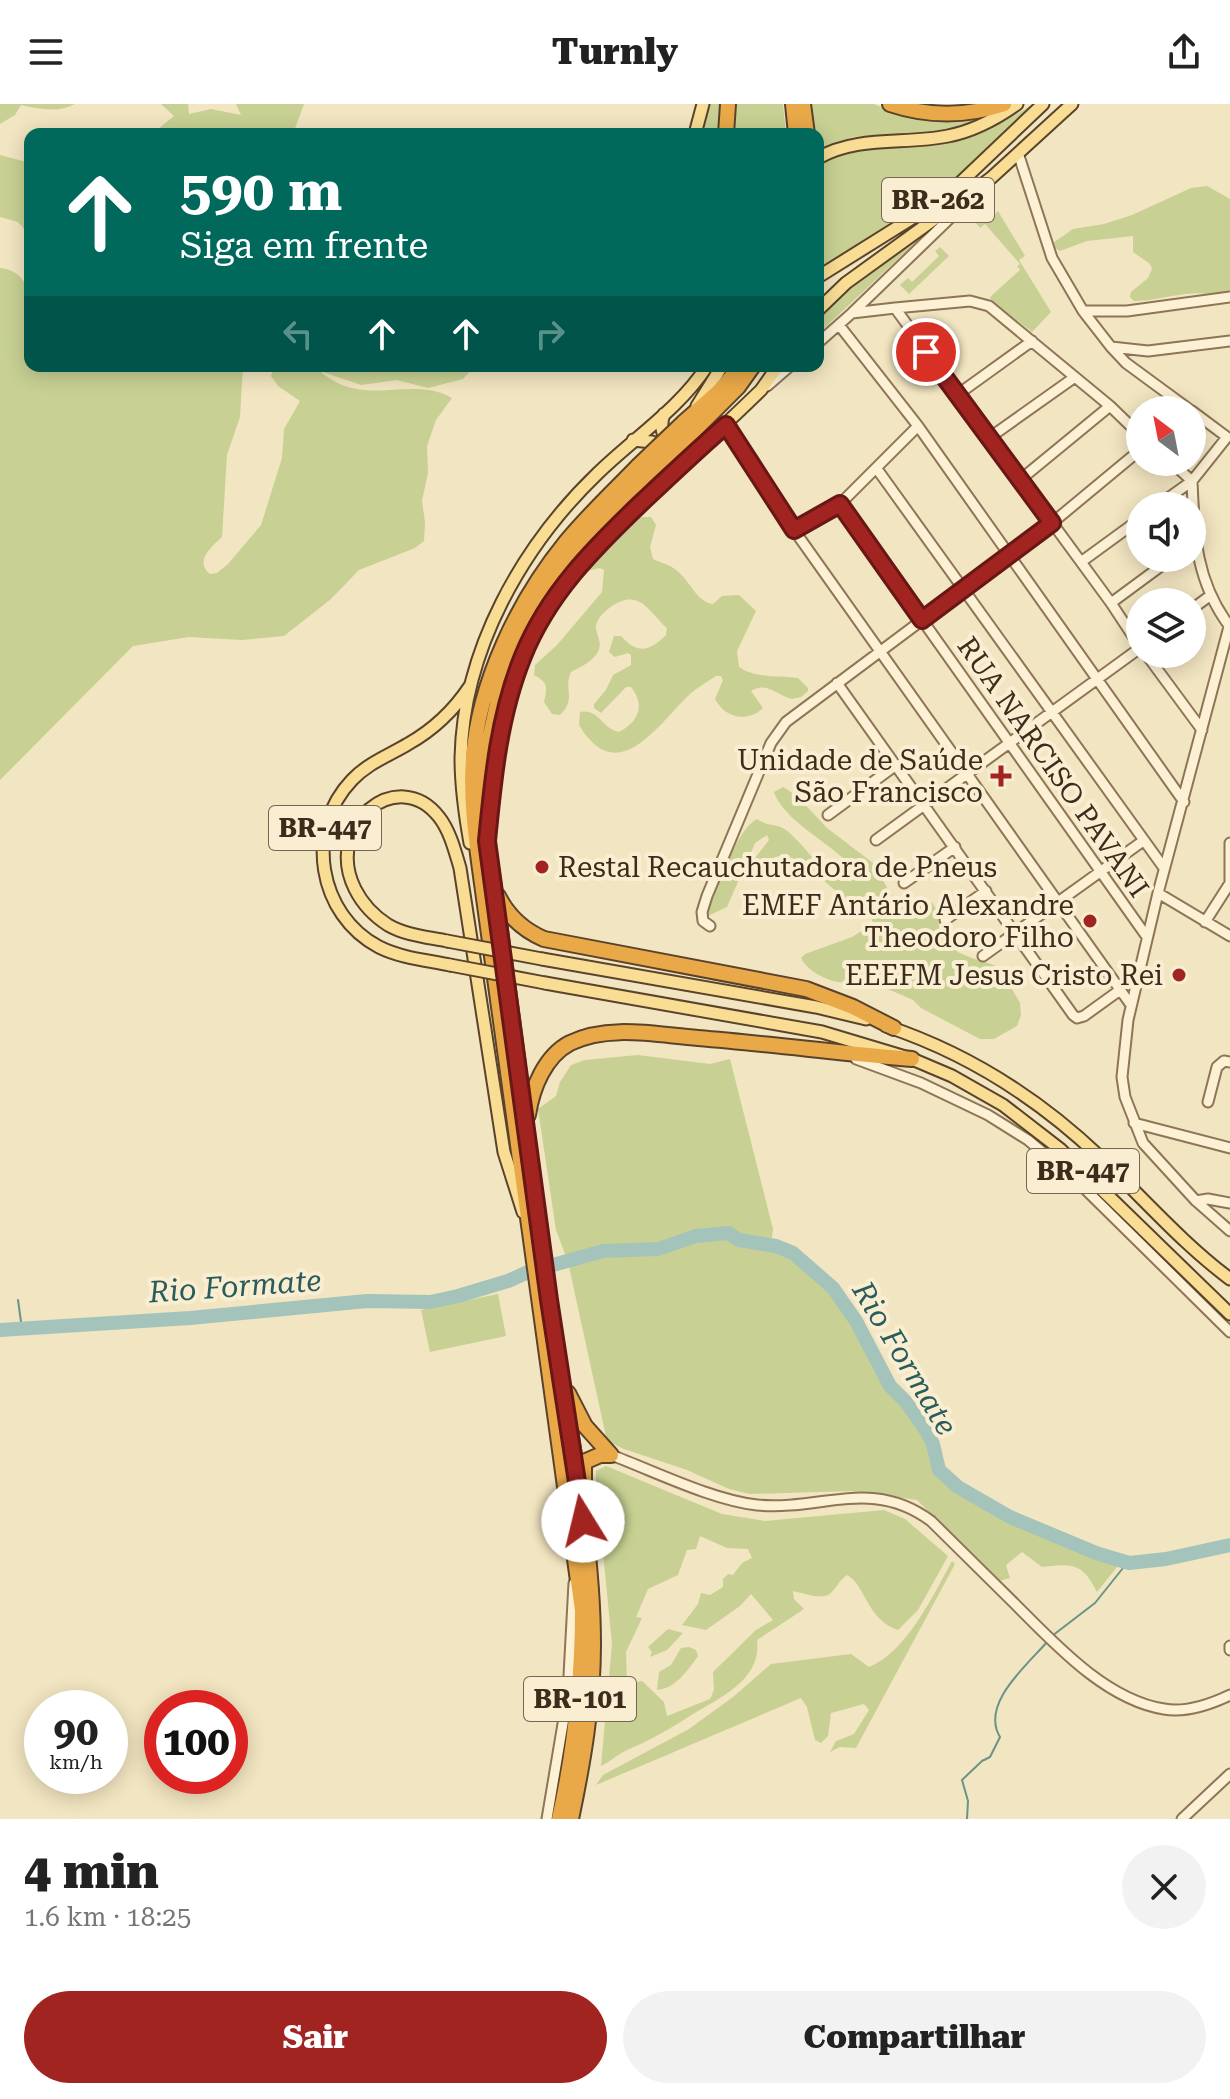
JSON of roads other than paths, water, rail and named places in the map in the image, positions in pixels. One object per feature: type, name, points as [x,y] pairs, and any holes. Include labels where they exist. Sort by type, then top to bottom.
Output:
[{"type":"highway","points":[[726,128],[728,104]]},
{"type":"highway","points":[[793,104],[795,128]]},
{"type":"highway","points":[[803,104],[806,128]]},
{"type":"highway","points":[[890,104],[922,112],[958,114],[981,112],[1004,104]]},
{"type":"highway","name":"BR-101","points":[[559,1819],[573,1757],[579,1710],[582,1610],[543,1300],[527,1135],[487,841],[483,802],[485,758],[502,682],[514,646],[532,610],[574,549],[736,372]]},
{"type":"highway","name":"BR-101","points":[[690,422],[738,387],[749,372]]},
{"type":"highway","name":"BR-101","points":[[536,1239],[527,1221],[480,869],[473,801],[473,759],[480,718],[505,643],[526,601],[557,553],[581,525],[643,470]]},
{"type":"highway","points":[[493,880],[498,897],[508,913],[528,931],[544,939],[806,989],[846,1003],[894,1028]]},
{"type":"highway","points":[[527,1135],[530,1101],[543,1071],[562,1048],[588,1036],[625,1033],[912,1059]]},
{"type":"highway","name":"BR-101","points":[[543,1300],[560,1375],[588,1551],[592,1608],[592,1693],[581,1774],[571,1819]]},
{"type":"highway","points":[[560,1375],[583,1423],[611,1455]]},
{"type":"highway","points":[[592,1608],[592,1543],[582,1467],[590,1458],[611,1455]]},
{"type":"main road","points":[[697,128],[703,104]]},
{"type":"main road","name":"BR-262","points":[[824,155],[853,144],[949,136],[976,128],[1017,104]]},
{"type":"main road","name":"BR-262","points":[[824,273],[933,205],[1043,104]]},
{"type":"main road","points":[[824,304],[846,283],[991,178],[1069,106]]},
{"type":"main road","points":[[480,869],[472,850],[463,801],[461,760],[473,682],[497,614],[535,544],[563,509],[689,389],[702,372]]},
{"type":"main road","points":[[690,422],[719,372]]},
{"type":"main road","points":[[487,841],[494,764],[501,729],[523,657],[539,622],[584,559],[726,425],[761,390],[774,372]]},
{"type":"main road","points":[[667,410],[661,425],[665,440],[671,446],[687,451],[702,446]]},
{"type":"main road","points":[[633,440],[652,442],[664,453],[667,469],[661,484]]},
{"type":"main road","name":"BR-447","points":[[473,682],[455,706],[434,726],[353,778],[333,806],[325,828],[322,851],[324,873],[331,895],[355,929],[391,952],[809,1030],[912,1059],[969,1085],[1042,1134],[1230,1314]]},
{"type":"main road","name":"BR-447","points":[[527,1221],[508,1173],[504,1152],[460,868],[452,842],[439,818],[422,804],[409,799],[394,799],[373,805],[357,820],[348,842],[347,868],[358,894],[369,909],[390,926],[447,941],[542,959],[816,1007],[860,1017],[967,1058],[1036,1103],[1099,1156],[1199,1254],[1230,1279]]},
{"type":"street","points":[[1018,153],[1052,258],[1083,311],[1126,363],[1171,396]]},
{"type":"street","points":[[824,338],[991,178]]},
{"type":"street","points":[[1083,311],[1127,311],[1230,297]]},
{"type":"street","points":[[852,313],[980,302],[1032,341],[1126,421]]},
{"type":"street","points":[[895,308],[1126,626]]},
{"type":"street","points":[[839,325],[918,426],[1184,802]]},
{"type":"street","points":[[957,395],[1032,341]]},
{"type":"street","points":[[1111,347],[1148,351],[1229,343]]},
{"type":"street","points":[[761,390],[783,372]]},
{"type":"street","points":[[989,438],[1075,377]]},
{"type":"street","points":[[1020,480],[1110,406]]},
{"type":"street","points":[[1206,422],[1227,437],[1206,463]]},
{"type":"street","points":[[726,425],[794,530],[1131,1005]]},
{"type":"street","points":[[794,530],[840,504],[918,426]]},
{"type":"street","points":[[710,926],[703,921],[702,912],[771,743],[786,722],[1010,556],[1126,462]]},
{"type":"street","points":[[877,469],[1164,868]]},
{"type":"street","points":[[1186,476],[1192,481],[1192,492]]},
{"type":"street","points":[[1177,492],[1196,476]]},
{"type":"street","name":"RUA NARCISO PAVANI","points":[[840,504],[1147,937]]},
{"type":"street","points":[[1081,562],[1126,529]]},
{"type":"street","points":[[1111,603],[1153,572]]},
{"type":"street","points":[[1203,572],[1211,595],[1230,625],[1147,937],[1131,1005],[1122,1077],[1125,1097],[1143,1143],[1196,1201],[1230,1231]]},
{"type":"street","points":[[1206,599],[1211,595]]},
{"type":"street","points":[[876,840],[1126,657]]},
{"type":"street","points":[[1156,668],[1202,730]]},
{"type":"street","points":[[837,683],[1077,1018],[1120,990]]},
{"type":"street","points":[[828,815],[896,765]]},
{"type":"street","points":[[983,956],[1143,841]]},
{"type":"street","points":[[1205,922],[1230,882],[1230,843]]},
{"type":"street","points":[[904,883],[955,847]]},
{"type":"street","points":[[945,920],[986,891]]},
{"type":"street","points":[[1158,893],[1230,936]]},
{"type":"street","points":[[814,1048],[866,1062],[921,1083],[988,1115],[1028,1140],[1078,1182],[1230,1332]]},
{"type":"street","points":[[1208,1102],[1217,1067],[1224,1061],[1230,1062]]},
{"type":"street","points":[[1134,1123],[1230,1148]]},
{"type":"street","points":[[1196,1201],[1208,1199],[1230,1203]]},
{"type":"street","points":[[611,1455],[724,1498],[757,1505],[872,1498],[906,1504],[931,1521],[1072,1660],[1117,1691],[1166,1710],[1185,1709],[1226,1698]]},
{"type":"street","points":[[547,1819],[568,1694],[573,1592],[574,1583],[579,1577]]},
{"type":"street","points":[[1182,1819],[1230,1774]]},
{"type":"waterway","name":"Rio Formate","points":[[0,1330],[190,1318],[367,1301],[430,1302],[603,1251],[658,1249],[696,1236],[728,1233],[739,1240],[776,1246],[793,1253],[833,1288],[856,1321],[890,1386],[906,1402],[927,1432],[939,1470],[958,1487],[1010,1517],[1096,1553],[1129,1563],[1166,1559],[1230,1545]]},
{"type":"waterway","points":[[18,1300],[22,1329]]},
{"type":"waterway","points":[[1052,1636],[1095,1603],[1127,1563]]},
{"type":"waterway","points":[[967,1819],[968,1801],[962,1780],[990,1757],[1000,1737],[995,1724],[1001,1698],[1018,1673],[1048,1641]]},
{"type":"place","name":"Unidade de Saúde São Francisco","points":[[1001,776]]},
{"type":"place","name":"Restal Recauchutadora de Pneus","points":[[542,867]]},
{"type":"place","name":"EMEF Antário Alexandre Theodoro Filho","points":[[1090,921]]},
{"type":"place","name":"EEEFM Jesus Cristo Rei","points":[[1179,975]]}]
